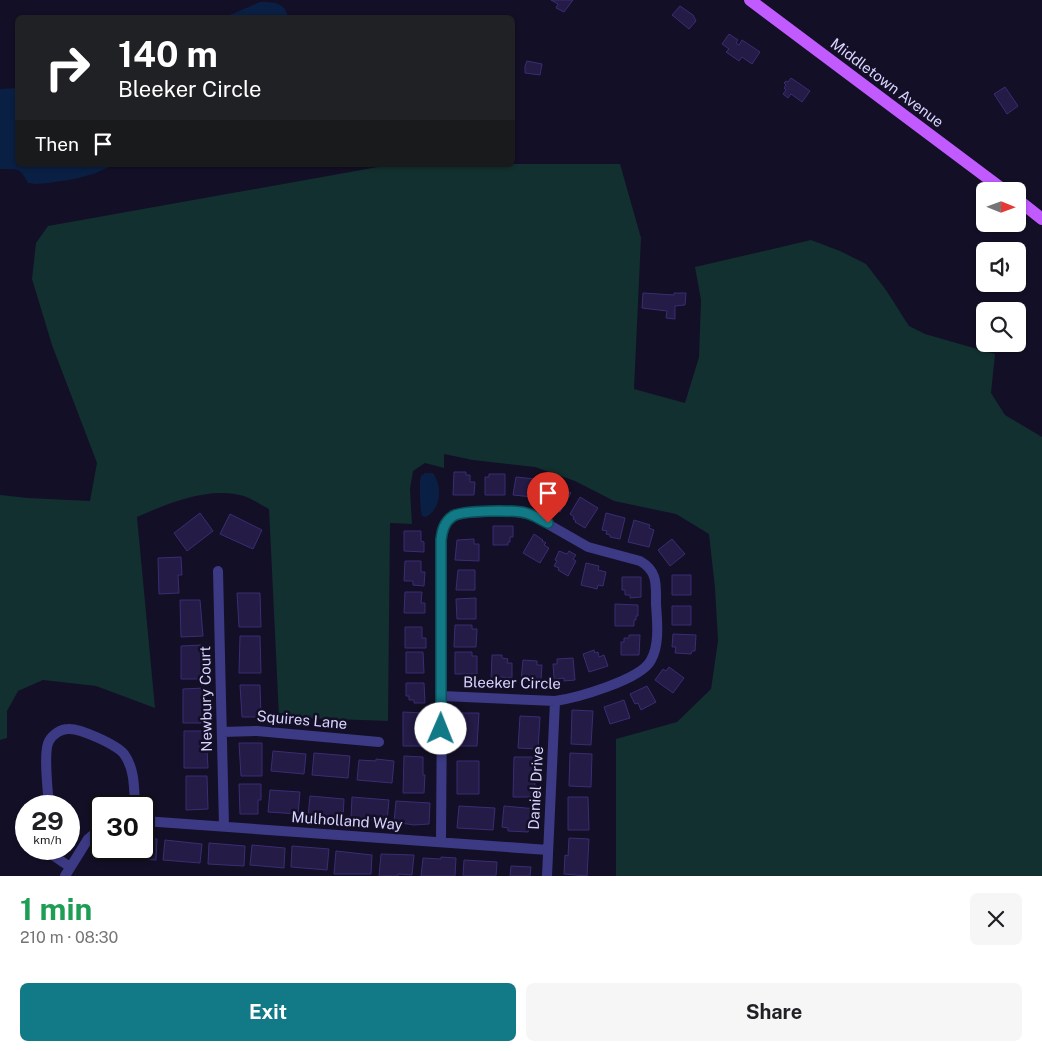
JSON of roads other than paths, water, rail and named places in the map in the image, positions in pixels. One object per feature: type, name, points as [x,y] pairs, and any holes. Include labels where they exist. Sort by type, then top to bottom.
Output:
[{"type":"main road","name":"Middletown Avenue","points":[[750,0],[993,182]]},
{"type":"main road","points":[[1026,206],[1042,218]]},
{"type":"street","name":"Bleeker Circle","points":[[441,842],[441,540],[443,528],[450,518],[459,514],[516,512],[532,515],[588,547],[640,561],[652,570],[656,582],[656,641],[654,655],[647,666],[629,678],[588,694],[554,701],[442,696]]},
{"type":"street","name":"Newbury Court","points":[[218,571],[224,826]]},
{"type":"street","name":"Daniel Drive","points":[[547,876],[554,701]]},
{"type":"street","points":[[49,795],[47,745],[53,736],[68,729],[103,741],[123,753],[132,771],[134,795]]},
{"type":"street","name":"Squires Lane","points":[[222,732],[257,730],[379,742]]},
{"type":"street","name":"Mulholland Way","points":[[155,821],[548,850]]},
{"type":"street","points":[[58,860],[68,871],[90,837]]},
{"type":"water","points":[[260,2],[278,4],[284,8],[287,15],[230,15]]},
{"type":"water","points":[[15,88],[15,167],[108,167],[86,176],[36,184],[28,183],[23,174],[17,170],[0,169],[0,89]]},
{"type":"water","points":[[425,473],[433,473],[439,491],[435,509],[426,517],[422,516],[420,495],[420,479]]}]
